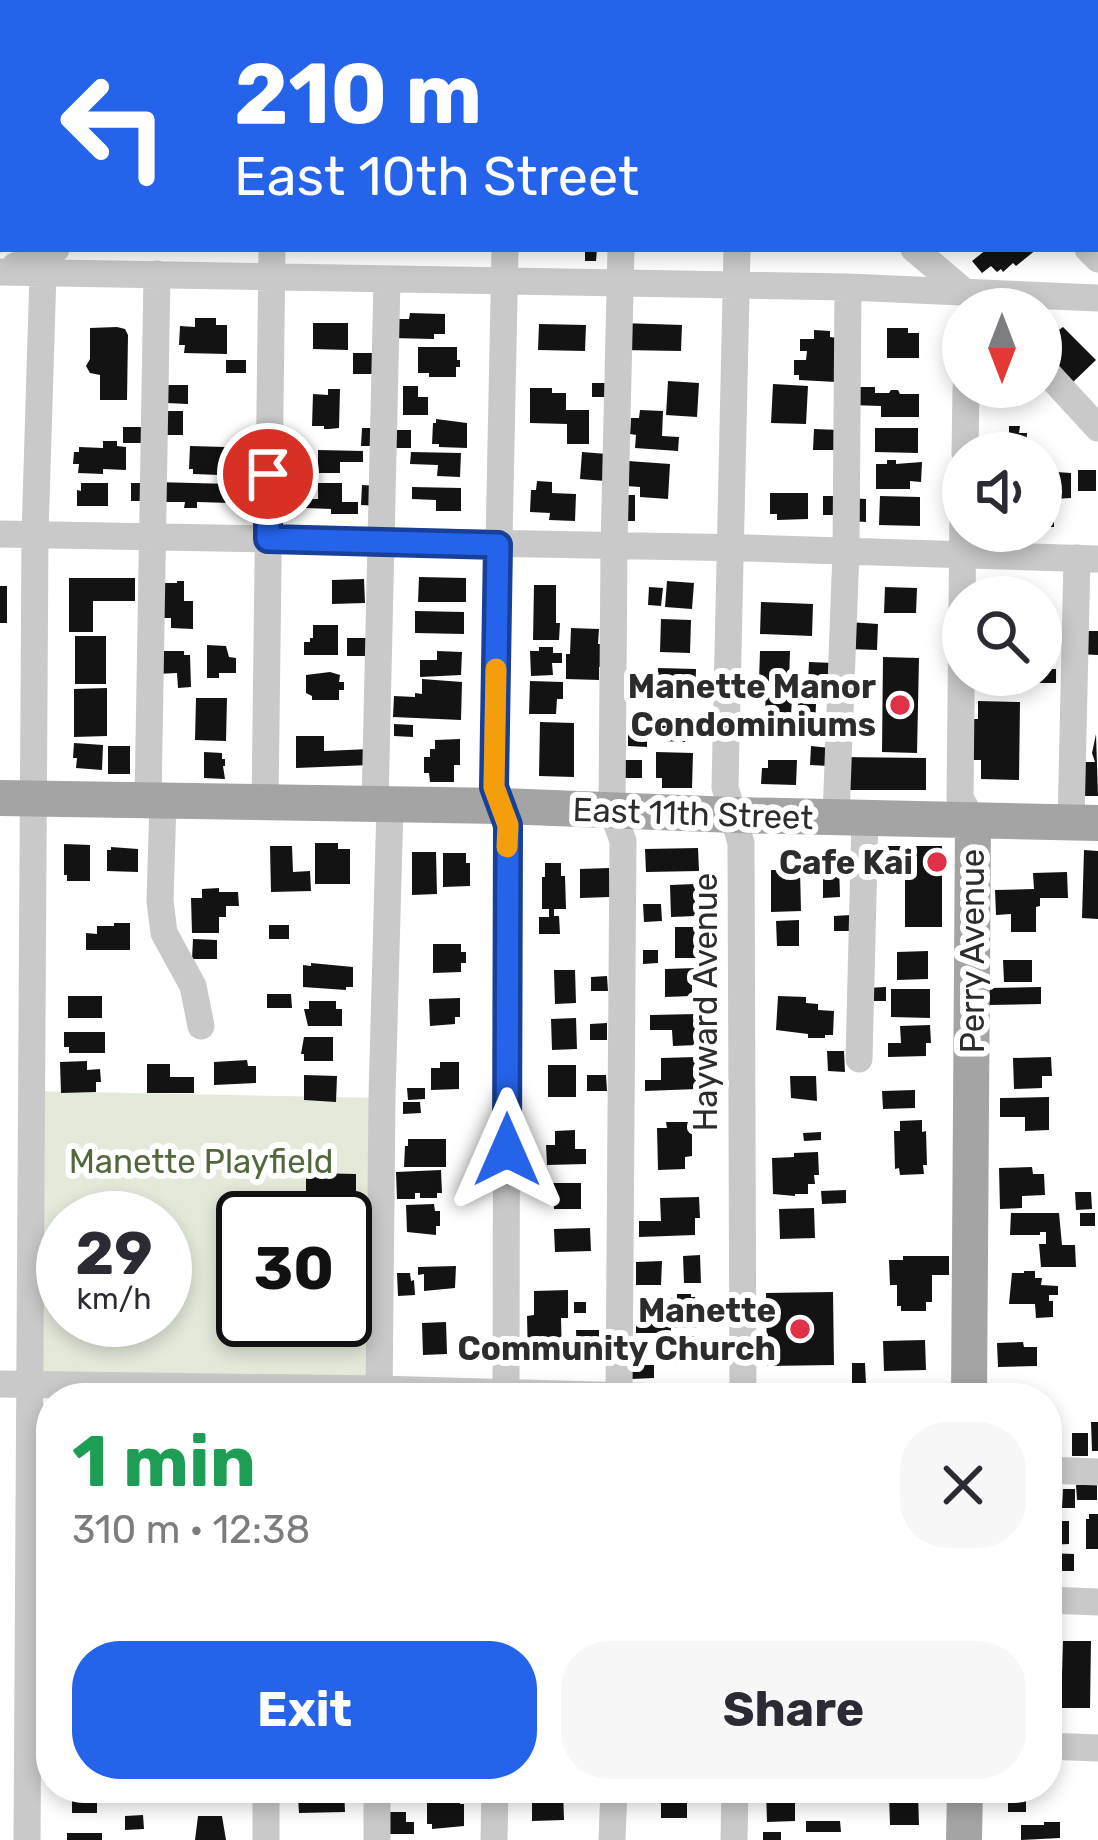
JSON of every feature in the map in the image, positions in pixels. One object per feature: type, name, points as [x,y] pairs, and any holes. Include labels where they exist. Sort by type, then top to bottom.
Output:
[{"type":"main road","name":"East 11th Street","points":[[18,798],[1084,823]]},
{"type":"main road","name":"Perry Avenue","points":[[969,1383],[973,821]]},
{"type":"main road","points":[[964,1840],[965,1803]]},
{"type":"street","points":[[505,252],[494,787],[508,825],[506,1383]]},
{"type":"street","points":[[619,1383],[622,842],[612,810],[621,252]]},
{"type":"street","name":"Hayward Avenue","points":[[736,252],[725,787],[741,843],[743,1383]]},
{"type":"street","points":[[917,252],[955,288]]},
{"type":"street","points":[[0,272],[50,261],[158,274],[272,263],[387,280],[848,287],[942,299]]},
{"type":"street","points":[[27,1840],[14,1384],[18,798],[50,261]]},
{"type":"street","points":[[265,802],[272,263]]},
{"type":"street","points":[[158,274],[152,538],[160,901],[164,933],[193,986],[201,1026]]},
{"type":"street","points":[[379,1383],[387,280]]},
{"type":"street","points":[[848,287],[850,818],[859,1060]]},
{"type":"street","points":[[1062,299],[1098,298]]},
{"type":"street","points":[[1062,389],[1098,428]]},
{"type":"street","points":[[0,534],[1088,558],[1084,823]]},
{"type":"street","name":"Perry Avenue","points":[[962,552],[960,798],[973,821]]},
{"type":"street","points":[[1062,1471],[1098,1472]]},
{"type":"street","points":[[1062,1601],[1098,1602]]},
{"type":"street","points":[[1062,1747],[1098,1748]]},
{"type":"street","points":[[266,1803],[266,1840]]},
{"type":"street","points":[[377,1803],[377,1840]]},
{"type":"street","points":[[494,1840],[495,1803]]},
{"type":"street","points":[[612,1840],[613,1803]]},
{"type":"street","points":[[734,1840],[735,1803]]},
{"type":"green space","name":"Manette Playfield","points":[[33,1091],[382,1098],[379,1383],[29,1384]]},
{"type":"building","points":[[585,252],[597,252],[596,261],[585,261]]},
{"type":"building","points":[[983,252],[1033,252],[1003,272],[991,266],[982,273],[972,261]]},
{"type":"building","points":[[410,313],[445,314],[445,334],[434,334],[434,339],[391,338],[392,319],[409,319]]},
{"type":"building","points":[[195,318],[216,318],[216,325],[227,325],[227,354],[184,353],[185,345],[179,345],[180,326],[195,327]]},
{"type":"building","points":[[313,323],[348,323],[348,350],[313,349]]},
{"type":"building","points":[[621,323],[682,325],[681,351],[621,350]]},
{"type":"building","points":[[539,324],[586,325],[585,351],[538,350]]},
{"type":"building","points":[[117,327],[128,335],[127,400],[100,400],[100,375],[90,373],[86,366],[90,328]]},
{"type":"building","points":[[1063,327],[1096,360],[1071,384],[1062,374]]},
{"type":"building","points":[[887,328],[919,333],[919,358],[887,358]]},
{"type":"building","points":[[814,330],[830,331],[830,337],[838,338],[836,382],[799,380],[794,375],[794,360],[806,360],[800,339],[814,339]]},
{"type":"building","points":[[418,347],[457,347],[460,367],[456,367],[456,377],[418,373]]},
{"type":"building","points":[[353,353],[376,353],[376,374],[353,374]]},
{"type":"building","points":[[226,360],[246,360],[246,373],[226,373]]},
{"type":"building","points":[[668,381],[699,383],[697,417],[666,415]]},
{"type":"building","points":[[592,383],[609,383],[609,397],[592,397]]},
{"type":"building","points":[[773,384],[808,386],[806,424],[771,423]]},
{"type":"building","points":[[166,385],[188,385],[188,404],[166,403]]},
{"type":"building","points":[[403,386],[418,386],[418,397],[428,397],[428,415],[403,415]]},
{"type":"building","points":[[850,387],[919,394],[919,417],[881,417],[881,406],[850,405]]},
{"type":"building","points":[[530,388],[566,393],[566,410],[589,410],[589,444],[567,444],[567,424],[530,423]]},
{"type":"building","points":[[328,389],[340,389],[339,428],[312,426],[313,394],[328,395]]},
{"type":"building","points":[[640,410],[663,411],[662,436],[679,437],[678,451],[635,448],[631,418],[639,418]]},
{"type":"building","points":[[160,411],[183,411],[183,435],[159,435]]},
{"type":"building","points":[[436,419],[467,423],[467,448],[432,444]]},
{"type":"building","points":[[123,427],[144,427],[144,443],[123,443]]},
{"type":"building","points":[[362,428],[382,428],[382,446],[361,446]]},
{"type":"building","points":[[875,428],[918,428],[918,453],[875,452]]},
{"type":"building","points":[[814,429],[840,430],[839,450],[813,450]]},
{"type":"building","points":[[393,430],[411,430],[411,448],[393,448]]},
{"type":"building","points":[[103,441],[126,447],[126,470],[78,473],[74,452],[79,447],[103,448]]},
{"type":"building","points":[[190,446],[225,447],[220,475],[193,474]]},
{"type":"building","points":[[318,450],[363,451],[363,462],[340,462],[340,473],[318,473]]},
{"type":"building","points":[[411,452],[461,453],[460,477],[437,476],[438,465],[410,464]]},
{"type":"building","points":[[582,452],[607,454],[605,481],[580,479]]},
{"type":"building","points":[[887,460],[922,462],[921,482],[910,481],[910,489],[876,489],[876,464],[887,464]]},
{"type":"building","points":[[628,461],[670,464],[668,499],[640,497],[640,487],[626,486]]},
{"type":"building","points":[[1078,470],[1096,470],[1096,491],[1078,491]]},
{"type":"building","points":[[1062,472],[1071,473],[1071,498],[1062,499]]},
{"type":"building","points":[[537,481],[552,482],[552,493],[576,494],[575,521],[549,520],[550,513],[530,512],[531,490],[536,490]]},
{"type":"building","points":[[155,482],[231,484],[231,503],[197,502],[197,508],[184,508],[185,502],[155,502]]},
{"type":"building","points":[[81,483],[108,483],[108,506],[77,506]]},
{"type":"building","points":[[131,483],[143,483],[143,501],[131,501]]},
{"type":"building","points":[[318,483],[342,483],[342,502],[358,502],[358,514],[306,508],[306,499],[318,499]]},
{"type":"building","points":[[362,485],[379,486],[379,506],[361,505]]},
{"type":"building","points":[[412,487],[461,488],[461,511],[436,511],[436,500],[412,499]]},
{"type":"building","points":[[770,493],[808,493],[808,519],[777,520],[777,514],[770,514]]},
{"type":"building","points":[[618,495],[635,495],[635,521],[618,521]]},
{"type":"building","points":[[823,496],[841,496],[841,515],[823,515]]},
{"type":"building","points":[[880,496],[920,497],[920,526],[879,525]]},
{"type":"building","points":[[850,498],[866,499],[866,522],[850,521]]},
{"type":"building","points":[[419,577],[466,578],[466,602],[418,602]]},
{"type":"building","points":[[69,578],[135,578],[135,601],[93,601],[93,632],[69,632]]},
{"type":"building","points":[[364,579],[365,603],[332,604],[332,580]]},
{"type":"building","points":[[184,581],[184,601],[193,601],[193,629],[171,628],[171,618],[159,618],[159,583]]},
{"type":"building","points":[[667,581],[694,583],[692,609],[665,607]]},
{"type":"building","points":[[534,585],[556,585],[559,640],[533,640]]},
{"type":"building","points":[[0,586],[7,586],[7,623],[0,623]]},
{"type":"building","points":[[649,587],[663,588],[661,606],[648,605]]},
{"type":"building","points":[[885,587],[917,588],[916,613],[884,613]]},
{"type":"building","points":[[761,602],[813,604],[812,636],[760,634]]},
{"type":"building","points":[[415,611],[464,612],[464,634],[415,633]]},
{"type":"building","points":[[661,619],[691,620],[690,653],[660,652]]},
{"type":"building","points":[[849,622],[878,624],[877,650],[847,649]]},
{"type":"building","points":[[313,625],[338,625],[338,655],[304,655],[304,642],[313,638]]},
{"type":"building","points":[[571,628],[599,629],[603,667],[599,667],[599,680],[566,679]]},
{"type":"building","points":[[1078,631],[1098,631],[1098,655],[1077,654]]},
{"type":"building","points":[[75,636],[106,636],[106,684],[75,684]]},
{"type":"building","points":[[347,638],[369,638],[369,656],[347,656]]},
{"type":"building","points":[[207,645],[226,646],[229,657],[236,658],[236,673],[207,678]]},
{"type":"building","points":[[539,647],[562,653],[562,663],[552,663],[553,675],[531,676],[530,651],[539,651]]},
{"type":"building","points":[[156,651],[190,655],[191,687],[178,688],[177,673],[156,674]]},
{"type":"building","points":[[437,651],[462,652],[461,675],[420,677],[420,660],[437,660]]},
{"type":"building","points":[[760,651],[790,651],[789,681],[759,681]]},
{"type":"building","name":"Manette Manor Condominiums","points":[[883,657],[919,658],[917,753],[882,752]]},
{"type":"building","points":[[809,662],[834,663],[834,684],[808,683]]},
{"type":"building","points":[[658,668],[696,669],[695,699],[657,697]]},
{"type":"building","points":[[330,672],[344,682],[339,700],[312,700],[306,693],[306,675]]},
{"type":"building","points":[[422,679],[462,682],[461,720],[393,717],[394,696],[422,694]]},
{"type":"building","points":[[530,681],[563,682],[563,699],[557,699],[556,714],[529,714]]},
{"type":"building","points":[[766,687],[803,687],[803,698],[792,698],[791,715],[765,714]]},
{"type":"building","points":[[107,688],[107,736],[74,737],[74,689]]},
{"type":"building","points":[[196,698],[227,698],[226,741],[195,740]]},
{"type":"building","points":[[978,701],[1020,702],[1019,780],[981,779],[981,760],[969,760],[970,719],[978,719]]},
{"type":"building","points":[[798,703],[816,704],[815,726],[797,725]]},
{"type":"building","points":[[662,717],[691,717],[685,742],[662,741]]},
{"type":"building","points":[[540,722],[574,723],[574,777],[539,776]]},
{"type":"building","points":[[394,724],[413,725],[413,737],[394,736]]},
{"type":"building","points":[[628,733],[647,734],[647,747],[628,746]]},
{"type":"building","points":[[1096,734],[1098,796],[1072,796],[1073,762],[1095,762]]},
{"type":"building","points":[[296,736],[324,736],[324,751],[370,749],[370,765],[296,768]]},
{"type":"building","points":[[460,739],[454,782],[430,782],[429,773],[424,773],[424,757],[430,757],[435,740]]},
{"type":"building","points":[[74,743],[103,745],[102,770],[76,768]]},
{"type":"building","points":[[108,746],[130,746],[130,774],[108,774]]},
{"type":"building","points":[[811,746],[830,748],[829,766],[810,765]]},
{"type":"building","points":[[204,752],[222,753],[225,779],[204,778]]},
{"type":"building","points":[[656,752],[693,753],[692,788],[662,788],[662,778],[656,778]]},
{"type":"building","points":[[840,757],[926,758],[926,790],[840,790]]},
{"type":"building","points":[[620,760],[642,760],[642,778],[620,778]]},
{"type":"building","points":[[768,760],[797,760],[796,785],[761,784]]},
{"type":"building","points":[[315,843],[338,843],[338,849],[350,849],[350,884],[315,884]]},
{"type":"building","points":[[64,844],[90,845],[90,881],[67,881]]},
{"type":"building","points":[[270,846],[292,846],[293,872],[310,871],[311,891],[271,892]]},
{"type":"building","points":[[884,846],[942,846],[942,927],[905,927],[905,876],[884,876]]},
{"type":"building","points":[[111,847],[138,849],[138,872],[107,871]]},
{"type":"building","points":[[698,848],[699,871],[646,872],[645,849]]},
{"type":"building","points":[[1084,850],[1098,851],[1098,919],[1082,918]]},
{"type":"building","points":[[412,852],[436,852],[437,894],[412,895]]},
{"type":"building","points":[[443,853],[466,853],[470,886],[443,887]]},
{"type":"building","points":[[545,863],[561,863],[561,876],[565,876],[566,909],[554,909],[560,934],[539,934],[539,917],[549,917],[549,909],[542,909]]},
{"type":"building","points":[[839,864],[840,897],[823,898],[823,865]]},
{"type":"building","points":[[609,868],[610,897],[580,898],[580,869]]},
{"type":"building","points":[[771,870],[800,870],[801,911],[771,912]]},
{"type":"building","points":[[1067,872],[1068,898],[1040,898],[1036,932],[1011,932],[1011,914],[996,915],[995,890],[1034,889],[1033,873]]},
{"type":"building","points":[[695,884],[696,916],[671,917],[670,885]]},
{"type":"building","points":[[219,888],[219,892],[238,892],[239,906],[226,906],[226,917],[219,917],[219,933],[192,933],[191,898],[202,898],[202,889]]},
{"type":"building","points":[[643,904],[661,904],[662,921],[644,922]]},
{"type":"building","points":[[851,915],[851,931],[834,931],[834,916]]},
{"type":"building","points":[[799,920],[799,946],[777,946],[776,921]]},
{"type":"building","points":[[130,923],[130,950],[86,950],[86,933],[97,934],[97,926]]},
{"type":"building","points":[[269,925],[289,925],[289,939],[269,939]]},
{"type":"building","points":[[675,927],[696,927],[697,958],[675,958]]},
{"type":"building","points":[[193,939],[217,940],[217,959],[192,959]]},
{"type":"building","points":[[433,944],[461,944],[466,963],[461,963],[461,972],[433,973]]},
{"type":"building","points":[[643,950],[658,950],[658,963],[643,964]]},
{"type":"building","points":[[928,951],[928,979],[897,980],[897,952]]},
{"type":"building","points":[[1003,960],[1032,960],[1032,982],[1004,982]]},
{"type":"building","points":[[303,965],[353,967],[353,987],[303,987]]},
{"type":"building","points":[[696,968],[692,996],[665,997],[665,969]]},
{"type":"building","points":[[554,970],[575,970],[576,1003],[555,1004]]},
{"type":"building","points":[[607,976],[608,991],[591,991],[591,977]]},
{"type":"building","points":[[886,987],[886,1001],[867,1001],[866,988]]},
{"type":"building","points":[[1041,987],[1041,1004],[988,1005],[988,988]]},
{"type":"building","points":[[891,989],[930,989],[930,1018],[891,1017]]},
{"type":"building","points":[[267,994],[291,994],[292,1008],[267,1008]]},
{"type":"building","points":[[68,996],[102,996],[102,1018],[68,1018]]},
{"type":"building","points":[[778,996],[806,997],[806,1003],[818,1004],[818,1010],[834,1011],[833,1035],[808,1038],[808,1034],[776,1030]]},
{"type":"building","points":[[460,998],[455,1024],[430,1026],[429,999]]},
{"type":"building","points":[[309,1001],[336,1001],[336,1009],[342,1009],[342,1026],[308,1026],[304,1009],[309,1009]]},
{"type":"building","points":[[697,1014],[698,1045],[673,1046],[672,1030],[650,1030],[650,1015]]},
{"type":"building","points":[[576,1018],[577,1049],[552,1050],[551,1019]]},
{"type":"building","points":[[607,1023],[607,1040],[590,1040],[590,1024]]},
{"type":"building","points":[[930,1025],[926,1056],[888,1057],[888,1043],[901,1043],[900,1026]]},
{"type":"building","points":[[64,1032],[105,1032],[105,1053],[69,1053]]},
{"type":"building","points":[[304,1037],[333,1037],[333,1061],[304,1061]]},
{"type":"building","points":[[827,1051],[844,1051],[845,1072],[828,1071]]},
{"type":"building","points":[[697,1057],[697,1089],[645,1091],[645,1080],[661,1080],[661,1058]]},
{"type":"building","points":[[1051,1057],[1052,1076],[1042,1076],[1042,1088],[1014,1089],[1013,1058]]},
{"type":"building","points":[[247,1060],[248,1066],[256,1066],[256,1083],[214,1085],[214,1062]]},
{"type":"building","points":[[87,1061],[87,1070],[100,1069],[96,1092],[61,1093],[60,1062]]},
{"type":"building","points":[[440,1062],[459,1062],[459,1089],[431,1090],[431,1068],[440,1068]]},
{"type":"building","points":[[147,1064],[170,1064],[170,1077],[194,1077],[194,1093],[147,1093]]},
{"type":"building","points":[[548,1065],[576,1065],[576,1097],[548,1097]]},
{"type":"building","points":[[304,1075],[337,1076],[336,1102],[304,1100]]},
{"type":"building","points":[[587,1075],[606,1075],[607,1091],[587,1091]]},
{"type":"building","points":[[790,1076],[816,1076],[817,1101],[791,1098]]},
{"type":"building","points":[[407,1088],[425,1088],[425,1099],[408,1100]]},
{"type":"building","points":[[915,1090],[915,1108],[883,1109],[882,1091]]},
{"type":"building","points":[[1049,1097],[1049,1130],[1025,1131],[1025,1117],[1000,1117],[1000,1098]]},
{"type":"building","points":[[403,1102],[420,1102],[421,1113],[403,1114]]},
{"type":"building","points":[[922,1120],[924,1174],[900,1175],[899,1168],[895,1169],[894,1131],[900,1131],[900,1121]]},
{"type":"building","points":[[666,1122],[692,1122],[692,1156],[685,1157],[685,1169],[658,1170],[657,1128],[667,1128]]},
{"type":"building","points":[[575,1130],[575,1149],[586,1149],[586,1164],[547,1165],[546,1145],[555,1145],[555,1131]]},
{"type":"building","points":[[821,1132],[821,1140],[804,1141],[803,1133]]},
{"type":"building","points":[[408,1139],[446,1139],[446,1167],[404,1167]]},
{"type":"building","points":[[818,1152],[819,1175],[814,1175],[815,1184],[808,1184],[808,1194],[773,1194],[772,1158]]},
{"type":"building","points":[[1032,1167],[1033,1174],[1044,1174],[1045,1195],[1022,1196],[1022,1208],[1000,1209],[999,1168]]},
{"type":"building","points":[[441,1170],[442,1193],[437,1198],[420,1198],[415,1193],[415,1199],[397,1199],[396,1172]]},
{"type":"building","points":[[306,1174],[356,1174],[356,1191],[306,1191]]},
{"type":"building","points":[[553,1183],[581,1183],[581,1209],[554,1209]]},
{"type":"building","points":[[846,1190],[846,1203],[822,1204],[821,1191]]},
{"type":"building","points":[[1075,1192],[1091,1192],[1092,1209],[1076,1210]]},
{"type":"building","points":[[699,1197],[695,1235],[639,1237],[639,1221],[661,1221],[660,1198]]},
{"type":"building","points":[[434,1204],[435,1211],[440,1211],[436,1235],[407,1232],[406,1205]]},
{"type":"building","points":[[814,1208],[815,1238],[780,1239],[779,1209]]},
{"type":"building","points":[[1011,1213],[1059,1213],[1062,1245],[1075,1245],[1076,1267],[1041,1267],[1039,1244],[1046,1244],[1046,1232],[1010,1235]]},
{"type":"building","points":[[1080,1213],[1095,1213],[1095,1226],[1080,1226]]},
{"type":"building","points":[[590,1228],[591,1251],[555,1252],[554,1229]]},
{"type":"building","points":[[700,1255],[701,1283],[684,1283],[683,1256]]},
{"type":"building","points":[[903,1256],[949,1256],[949,1275],[932,1275],[932,1302],[926,1302],[926,1311],[901,1311],[897,1306],[889,1260],[903,1260]]},
{"type":"building","points":[[662,1261],[661,1285],[636,1285],[636,1262]]},
{"type":"building","points":[[456,1266],[455,1288],[424,1291],[424,1274],[418,1275],[418,1267]]},
{"type":"building","points":[[1035,1271],[1035,1278],[1042,1278],[1041,1285],[1058,1286],[1058,1295],[1049,1295],[1053,1317],[1036,1318],[1035,1304],[1009,1304],[1012,1273]]},
{"type":"building","points":[[397,1273],[410,1273],[415,1295],[398,1296]]},
{"type":"building","points":[[568,1290],[568,1318],[561,1318],[562,1359],[528,1360],[527,1316],[534,1315],[534,1291]]},
{"type":"building","name":"Manette Community Church","points":[[833,1292],[834,1365],[767,1366],[766,1293]]},
{"type":"building","points":[[677,1294],[695,1297],[699,1327],[636,1333],[636,1313],[657,1313],[657,1320],[671,1321],[671,1298]]},
{"type":"building","points":[[574,1302],[586,1302],[586,1313],[574,1313]]},
{"type":"building","points":[[446,1322],[447,1354],[423,1355],[422,1323]]},
{"type":"building","points":[[576,1330],[599,1330],[599,1358],[577,1358]]},
{"type":"building","points":[[694,1336],[698,1363],[666,1364],[665,1337]]},
{"type":"building","points":[[925,1340],[926,1370],[884,1371],[883,1341]]},
{"type":"building","points":[[1023,1342],[1024,1347],[1037,1347],[1037,1366],[998,1367],[997,1343]]},
{"type":"building","points":[[852,1363],[865,1363],[866,1383],[852,1383]]},
{"type":"building","points":[[632,1365],[654,1365],[654,1378],[632,1379]]},
{"type":"building","points":[[1091,1422],[1098,1422],[1098,1451],[1092,1451]]},
{"type":"building","points":[[1072,1433],[1088,1433],[1088,1456],[1072,1456]]},
{"type":"building","points":[[1097,1484],[1097,1500],[1077,1500],[1076,1485]]},
{"type":"building","points":[[1063,1489],[1075,1489],[1075,1508],[1062,1508]]},
{"type":"building","points":[[1089,1514],[1098,1514],[1098,1549],[1086,1549]]},
{"type":"building","points":[[1062,1521],[1069,1521],[1069,1544],[1062,1544]]},
{"type":"building","points":[[1062,1554],[1074,1554],[1074,1571],[1062,1571]]},
{"type":"building","points":[[1063,1641],[1091,1641],[1090,1708],[1062,1708]]},
{"type":"building","points":[[72,1803],[97,1803],[97,1813],[72,1813]]},
{"type":"building","points":[[298,1803],[345,1803],[345,1812],[299,1813]]},
{"type":"building","points":[[427,1803],[464,1804],[464,1826],[432,1829],[427,1824]]},
{"type":"building","points":[[532,1803],[563,1803],[564,1820],[532,1821]]},
{"type":"building","points":[[661,1803],[687,1803],[687,1818],[661,1818]]},
{"type":"building","points":[[766,1803],[795,1803],[795,1821],[767,1822]]},
{"type":"building","points":[[889,1803],[918,1803],[919,1825],[890,1825]]},
{"type":"building","points":[[1008,1803],[1026,1803],[1026,1812],[1008,1812]]},
{"type":"building","points":[[389,1812],[406,1812],[406,1822],[414,1822],[414,1834],[390,1834]]},
{"type":"building","points":[[143,1815],[144,1829],[125,1830],[125,1816]]},
{"type":"building","points":[[198,1816],[222,1816],[226,1840],[195,1840]]},
{"type":"building","points":[[806,1821],[840,1821],[841,1832],[806,1832]]},
{"type":"building","points":[[1060,1822],[1060,1838],[1021,1840],[1021,1825]]},
{"type":"building","points":[[763,1832],[781,1832],[781,1840],[763,1840]]},
{"type":"building","points":[[67,1833],[102,1833],[102,1840],[67,1840]]},
{"type":"slow traffic","points":[[496,669],[494,787],[508,825],[507,847]]},
{"type":"place","name":"Manette Manor Condominiums","points":[[900,705]]},
{"type":"place","name":"Cafe Kai","points":[[937,862]]},
{"type":"place","name":"Manette Community Church","points":[[800,1329]]},
{"type":"route","points":[[268,474],[268,539],[498,545],[494,787],[508,825],[507,1150]]}]
